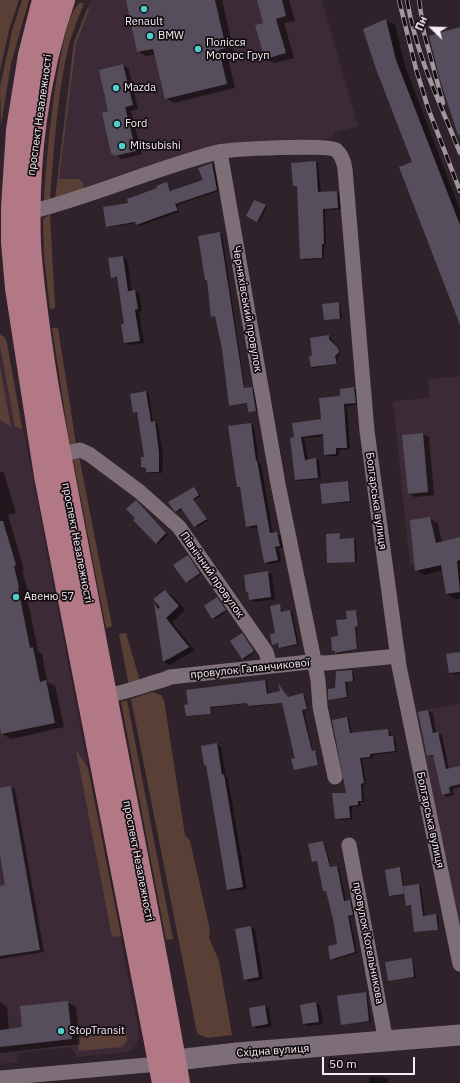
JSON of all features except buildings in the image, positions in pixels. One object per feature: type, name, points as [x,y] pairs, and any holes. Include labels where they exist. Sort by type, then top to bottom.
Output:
[{"type":"main road","name":"проспект Незалежності","points":[[43,0],[29,55],[17,130],[12,208],[12,242],[16,288],[45,476],[168,1072]]},
{"type":"main road","name":"проспект Незалежності","points":[[64,0],[52,38],[40,102],[31,176],[30,246],[39,332],[60,455],[161,976],[168,1072]]},
{"type":"main road","name":"Східна вулиця","points":[[168,1072],[244,1052],[386,1042],[460,1034]]},
{"type":"main road","name":"Східна вулиця","points":[[168,1072],[460,1044]]},
{"type":"street","name":"Болгарська вулиця","points":[[220,152],[316,147],[332,148],[343,158],[367,431],[398,656],[460,964]]},
{"type":"street","points":[[30,212],[86,196],[220,152]]},
{"type":"street","name":"Черняхівський провулок","points":[[220,152],[278,484],[314,662]]},
{"type":"street","name":"Північний провулок","points":[[60,455],[80,450],[89,454],[140,492],[179,527],[266,652],[270,666]]},
{"type":"street","name":"провулок Галанчикової","points":[[106,696],[127,692],[151,683],[162,682],[170,677],[270,666],[398,656]]},
{"type":"street","points":[[314,662],[320,707],[335,777]]},
{"type":"street","name":"провулок Котельникова","points":[[349,845],[386,1042]]},
{"type":"street","points":[[0,1078],[168,1072]]},
{"type":"shaded area","points":[[0,0],[19,0],[9,30],[0,71]]},
{"type":"shaded area","points":[[22,0],[29,0],[11,64],[1,125],[0,87],[12,31]]},
{"type":"shaded area","points":[[91,0],[322,0],[358,126],[334,133],[332,137],[326,140],[241,144],[55,199],[74,42]]},
{"type":"shaded area","points":[[80,3],[84,3],[69,44],[56,122],[50,200],[44,202],[50,129],[59,64],[65,35],[72,14]]},
{"type":"shaded area","points":[[88,7],[89,10],[76,43],[59,179],[79,179],[83,183],[83,190],[55,199],[74,42]]},
{"type":"shaded area","points":[[50,214],[55,308],[50,309],[44,256],[43,219]]},
{"type":"shaded area","points":[[52,328],[58,328],[76,444],[70,446]]},
{"type":"shaded area","points":[[0,334],[5,338],[7,343],[139,1039],[134,1048],[126,1052],[77,1057],[71,1047],[17,1053],[18,1062],[0,1064]]},
{"type":"shaded area","points":[[0,334],[5,338],[7,343],[22,429],[15,427],[0,346]]},
{"type":"shaded area","points":[[0,367],[11,427],[0,420]]},
{"type":"shaded area","points":[[460,376],[460,561],[415,571],[414,565],[410,566],[393,401],[429,398],[428,379]]},
{"type":"shaded area","points":[[79,456],[112,626],[106,628],[73,458]]},
{"type":"shaded area","points":[[126,633],[140,681],[129,686],[119,634]]},
{"type":"shaded area","points":[[152,692],[161,695],[164,700],[185,835],[190,841],[210,930],[209,938],[219,961],[232,1035],[208,1038],[198,1034],[196,1028],[131,699]]},
{"type":"shaded area","points":[[127,700],[173,939],[166,940],[121,702]]},
{"type":"shaded area","points":[[460,703],[460,935],[417,712]]},
{"type":"shaded area","points":[[76,750],[88,768],[121,936],[112,937]]},
{"type":"shaded area","points":[[127,1032],[127,1041],[122,1047],[79,1051],[77,1038]]},
{"type":"railway","points":[[399,0],[416,69],[428,108],[460,191]]},
{"type":"railway","points":[[407,0],[411,21],[423,60],[460,153]]},
{"type":"railway","points":[[419,0],[424,33],[443,103]]},
{"type":"place","name":"Renault","points":[[144,9]]},
{"type":"place","name":"BMW","points":[[150,36]]},
{"type":"place","name":"Полісся Моторс Груп","points":[[198,49]]},
{"type":"place","name":"Mazda","points":[[116,88]]},
{"type":"place","name":"Ford","points":[[117,124]]},
{"type":"place","name":"Mitsubishi","points":[[122,146]]},
{"type":"place","name":"Авеню 57","points":[[16,597]]},
{"type":"place","name":"StopTransit","points":[[61,1031]]}]
